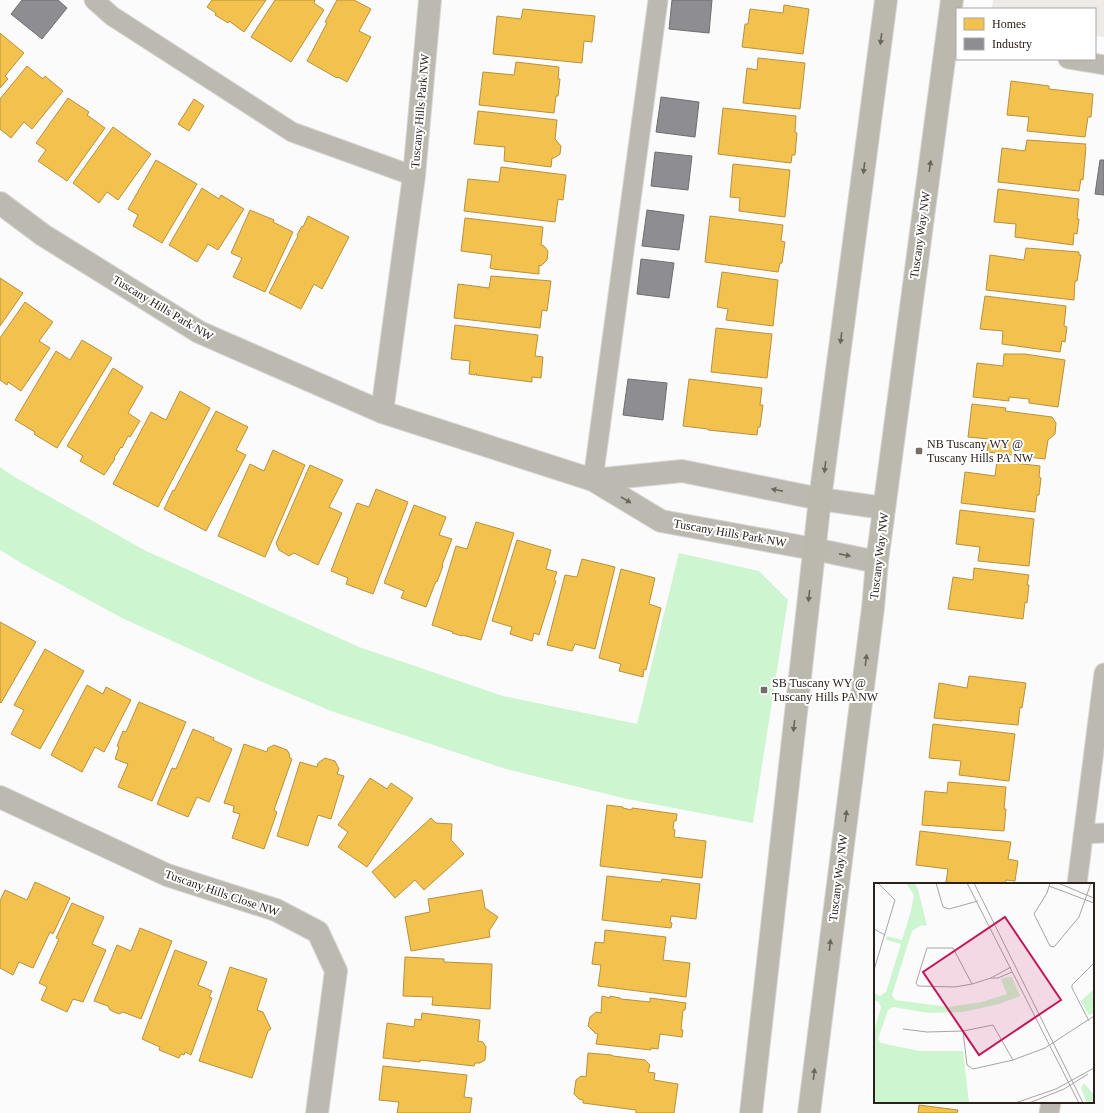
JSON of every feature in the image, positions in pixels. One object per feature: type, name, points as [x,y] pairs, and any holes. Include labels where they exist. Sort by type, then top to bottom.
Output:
[{"type":"street","name":"Tuscany Hills Park NW","points":[[382,412],[414,176],[430,0]]},
{"type":"street","points":[[752,1113],[820,499],[886,0]]},
{"type":"street","name":"Tuscany Way NW","points":[[809,1113],[884,508],[952,41],[952,0]]},
{"type":"street","name":"Tuscany Hills Park NW","points":[[0,203],[43,235],[200,332],[382,412],[593,480],[661,521],[877,562]]},
{"type":"street","name":"Tuscany Hills Park NW","points":[[593,480],[682,471],[820,499],[884,508]]},
{"type":"street","name":"Tuscany Hills Close NW","points":[[0,797],[167,875],[276,910],[318,932],[336,971],[317,1113]]},
{"type":"lane","points":[[94,0],[112,16],[292,132],[414,176]]},
{"type":"lane","points":[[593,480],[658,0]]},
{"type":"lane","points":[[1074,60],[1104,65]]},
{"type":"lane","points":[[1077,883],[1104,672]]},
{"type":"lane","points":[[1083,834],[1104,833]]},
{"type":"lane","points":[[1049,1113],[1051,1103]]},
{"type":"shaded area","points":[[993,0],[1104,0],[1104,37],[1096,36],[1096,8],[992,8]]},
{"type":"green space","points":[[0,467],[11,475],[144,550],[359,647],[503,696],[637,724],[679,553],[759,571],[788,600],[753,823],[627,799],[506,769],[331,711],[260,681],[122,618],[0,550]]},
{"type":"building: Homes","points":[[212,0],[266,0],[244,32],[229,21],[228,23],[215,15],[216,13],[207,7]]},
{"type":"building: Homes","points":[[275,0],[315,0],[314,3],[324,10],[291,62],[251,37]]},
{"type":"building: Homes","points":[[337,0],[354,0],[371,9],[359,31],[371,37],[347,82],[307,61]]},
{"type":"building: Homes","points":[[784,5],[809,9],[803,54],[742,47],[745,24],[748,24],[750,9],[783,13]]},
{"type":"building: Homes","points":[[523,9],[595,16],[592,42],[584,41],[582,63],[493,54],[497,16],[521,19]]},
{"type":"building: Homes","points":[[0,33],[24,53],[5,76],[8,79],[0,88]]},
{"type":"building: Homes","points":[[758,58],[805,63],[800,109],[743,103],[747,68],[757,70]]},
{"type":"building: Homes","points":[[516,62],[559,67],[558,79],[560,79],[554,113],[479,105],[483,72],[514,75]]},
{"type":"building: Homes","points":[[27,66],[43,79],[45,76],[63,91],[32,129],[24,122],[11,138],[0,129],[0,99]]},
{"type":"building: Homes","points":[[1011,81],[1049,86],[1049,89],[1093,94],[1091,117],[1088,117],[1085,137],[1027,131],[1029,117],[1007,115]]},
{"type":"building: Homes","points":[[68,98],[89,112],[87,115],[105,128],[67,181],[38,161],[46,150],[36,143]]},
{"type":"building: Homes","points":[[194,99],[204,106],[189,131],[178,124]]},
{"type":"building: Homes","points":[[723,108],[796,116],[795,132],[797,133],[795,155],[792,155],[791,163],[718,154]]},
{"type":"building: Homes","points":[[478,111],[557,120],[555,139],[561,146],[560,154],[552,158],[551,167],[504,161],[505,147],[474,144]]},
{"type":"building: Homes","points":[[113,127],[151,154],[118,200],[107,192],[99,203],[73,183]]},
{"type":"building: Homes","points":[[1027,140],[1086,144],[1083,180],[1081,179],[1079,191],[998,182],[1002,148],[1025,151]]},
{"type":"building: Homes","points":[[156,160],[197,184],[162,243],[133,226],[138,215],[128,209]]},
{"type":"building: Homes","points":[[733,164],[790,170],[785,217],[739,211],[740,198],[730,197]]},
{"type":"building: Homes","points":[[501,167],[566,175],[563,200],[558,199],[555,222],[464,211],[468,179],[499,182]]},
{"type":"building: Homes","points":[[202,188],[219,199],[221,195],[244,209],[218,250],[208,244],[197,262],[169,245]]},
{"type":"building: Homes","points":[[998,189],[1079,199],[1077,219],[1079,219],[1077,234],[1074,233],[1073,245],[1015,237],[1016,224],[994,222]]},
{"type":"building: Homes","points":[[250,210],[274,220],[273,222],[293,232],[265,292],[233,277],[242,258],[231,253]]},
{"type":"building: Homes","points":[[308,216],[349,237],[322,289],[314,284],[301,309],[269,293],[298,236],[297,235]]},
{"type":"building: Homes","points":[[710,216],[783,225],[781,241],[785,242],[782,263],[780,263],[778,272],[705,262]]},
{"type":"building: Homes","points":[[465,218],[543,227],[541,245],[548,251],[547,260],[541,266],[539,265],[539,274],[493,269],[490,268],[492,255],[461,251]]},
{"type":"building: Homes","points":[[1026,248],[1079,252],[1079,255],[1081,255],[1077,281],[1075,281],[1074,300],[986,290],[990,255],[1024,260]]},
{"type":"building: Homes","points":[[722,272],[778,280],[773,326],[726,320],[728,309],[717,307]]},
{"type":"building: Homes","points":[[491,276],[551,281],[547,311],[542,310],[540,328],[454,318],[458,284],[489,288]]},
{"type":"building: Homes","points":[[0,278],[23,293],[0,326]]},
{"type":"building: Homes","points":[[985,296],[1066,306],[1064,326],[1067,327],[1065,342],[1062,341],[1060,352],[1002,344],[1003,331],[980,329]]},
{"type":"building: Homes","points":[[25,302],[53,322],[39,341],[50,348],[21,391],[8,382],[7,385],[0,380],[0,338]]},
{"type":"building: Homes","points":[[455,325],[538,335],[535,356],[543,357],[541,378],[532,377],[532,382],[469,374],[470,361],[451,359]]},
{"type":"building: Homes","points":[[716,328],[772,334],[767,378],[711,372]]},
{"type":"building: Homes","points":[[82,340],[112,358],[57,448],[15,420],[56,351],[70,360]]},
{"type":"building: Homes","points":[[1004,354],[1025,354],[1065,360],[1058,407],[1029,403],[1029,399],[1009,397],[1009,401],[973,397],[977,363],[1003,366]]},
{"type":"building: Homes","points":[[113,368],[143,387],[128,413],[140,421],[130,437],[128,436],[104,475],[80,461],[83,456],[67,446]]},
{"type":"building: Homes","points":[[689,379],[762,388],[760,405],[763,405],[760,427],[758,427],[757,435],[683,426]]},
{"type":"building: Homes","points":[[180,391],[210,408],[158,507],[113,484],[151,412],[166,420]]},
{"type":"building: Homes","points":[[972,404],[1006,408],[1005,411],[1052,417],[1056,423],[1055,434],[1048,440],[1045,459],[987,452],[989,439],[968,437]]},
{"type":"building: Homes","points":[[216,411],[248,427],[236,450],[246,455],[206,531],[164,509]]},
{"type":"building: Homes","points":[[273,450],[305,465],[265,557],[218,536],[250,464],[264,471]]},
{"type":"building: Homes","points":[[997,461],[1040,466],[1039,477],[1041,478],[1035,512],[961,503],[965,472],[995,476]]},
{"type":"building: Homes","points":[[310,465],[343,480],[329,507],[342,513],[318,565],[294,553],[289,556],[279,550],[276,543]]},
{"type":"building: Homes","points":[[376,489],[408,502],[373,594],[346,584],[348,578],[331,571],[357,503],[369,507]]},
{"type":"building: Homes","points":[[414,505],[446,517],[439,535],[452,539],[437,582],[436,581],[426,607],[401,598],[404,591],[384,583]]},
{"type":"building: Homes","points":[[960,510],[1034,519],[1029,566],[978,561],[980,547],[956,544]]},
{"type":"building: Homes","points":[[476,522],[514,533],[481,640],[452,633],[453,632],[432,625],[456,546],[467,549]]},
{"type":"building: Homes","points":[[517,540],[551,550],[546,569],[557,572],[554,580],[556,581],[539,635],[534,633],[532,641],[510,634],[512,627],[492,621]]},
{"type":"building: Homes","points":[[582,559],[615,567],[595,649],[575,644],[572,651],[547,645],[565,575],[577,577]]},
{"type":"building: Homes","points":[[974,568],[1029,575],[1027,585],[1029,585],[1027,603],[1025,602],[1023,619],[948,609],[953,577],[973,580]]},
{"type":"building: Homes","points":[[621,569],[655,578],[649,604],[661,608],[643,677],[619,671],[621,664],[599,658]]},
{"type":"building: Homes","points":[[0,622],[36,642],[1,703],[0,702]]},
{"type":"building: Homes","points":[[45,649],[84,671],[40,749],[11,734],[24,710],[14,705]]},
{"type":"building: Homes","points":[[969,676],[1026,683],[1022,708],[1020,707],[1018,725],[934,718],[939,683],[967,688]]},
{"type":"building: Homes","points":[[87,685],[103,694],[106,687],[131,700],[104,752],[95,747],[82,772],[51,755]]},
{"type":"building: Homes","points":[[139,702],[186,722],[152,801],[118,787],[128,764],[115,759],[119,747],[117,746],[123,731],[126,732]]},
{"type":"building: Homes","points":[[933,724],[1015,734],[1009,781],[959,775],[961,761],[929,758]]},
{"type":"building: Homes","points":[[193,729],[214,738],[213,740],[232,749],[209,802],[197,797],[188,817],[157,804],[172,768],[176,769]]},
{"type":"building: Homes","points":[[244,744],[267,752],[268,748],[274,745],[287,750],[290,755],[289,757],[292,759],[274,810],[277,812],[264,849],[232,838],[240,814],[233,812],[234,806],[224,803]]},
{"type":"building: Homes","points":[[325,758],[335,761],[339,769],[337,774],[344,776],[331,819],[318,815],[308,846],[277,836],[300,762],[317,767],[318,763]]},
{"type":"building: Homes","points":[[370,778],[387,789],[391,783],[413,798],[367,867],[338,847],[348,832],[338,825]]},
{"type":"building: Homes","points":[[948,782],[1006,787],[1004,831],[922,825],[925,791],[947,793]]},
{"type":"building: Homes","points":[[607,805],[632,810],[632,808],[677,814],[676,821],[674,821],[674,837],[706,841],[702,878],[600,866]]},
{"type":"building: Homes","points":[[431,818],[436,823],[452,824],[451,840],[464,854],[424,890],[415,880],[395,898],[372,872]]},
{"type":"building: Homes","points":[[920,831],[1011,842],[1008,859],[1018,861],[1015,881],[1006,880],[1005,883],[946,882],[948,869],[916,865]]},
{"type":"building: Homes","points":[[607,876],[661,882],[662,879],[700,884],[696,919],[671,916],[671,928],[602,920]]},
{"type":"building: Homes","points":[[35,882],[70,898],[53,934],[50,932],[33,968],[19,962],[13,975],[0,968],[0,901],[5,890],[27,900]]},
{"type":"building: Homes","points":[[482,890],[485,908],[498,917],[489,931],[490,937],[411,951],[405,917],[430,912],[428,899]]},
{"type":"building: Homes","points":[[72,903],[104,917],[92,944],[106,950],[83,1002],[73,999],[67,1012],[41,1000],[47,987],[39,983],[59,939],[56,938]]},
{"type":"building: Homes","points":[[140,928],[172,941],[141,1019],[123,1012],[119,1014],[110,1010],[108,1006],[94,1001],[117,945],[131,951]]},
{"type":"building: Homes","points":[[605,930],[666,937],[663,960],[690,963],[686,997],[598,986],[601,965],[592,964],[595,942],[604,943]]},
{"type":"building: Homes","points":[[175,950],[207,962],[198,985],[212,991],[209,997],[212,998],[191,1055],[185,1052],[184,1055],[181,1054],[179,1058],[159,1050],[160,1047],[142,1039]]},
{"type":"building: Homes","points":[[405,957],[444,959],[444,962],[492,964],[490,1009],[432,1005],[433,997],[403,996]]},
{"type":"building: Homes","points":[[230,967],[267,979],[257,1010],[263,1012],[271,1029],[268,1031],[252,1078],[199,1061]]},
{"type":"building: Homes","points":[[602,996],[650,1002],[650,998],[686,1003],[685,1010],[683,1010],[681,1030],[683,1030],[682,1037],[660,1034],[658,1049],[651,1048],[651,1050],[596,1044],[598,1034],[588,1026],[590,1017],[596,1012],[601,1013]]},
{"type":"building: Homes","points":[[422,1013],[480,1020],[478,1041],[483,1042],[486,1047],[485,1060],[480,1063],[475,1063],[474,1066],[420,1060],[420,1062],[383,1058],[387,1023],[414,1027],[415,1019],[421,1020]]},
{"type":"building: Homes","points":[[588,1053],[645,1060],[650,1065],[648,1072],[655,1073],[654,1080],[678,1084],[674,1113],[636,1113],[636,1110],[583,1103],[583,1100],[579,1099],[574,1094],[576,1080],[581,1076],[586,1077]]},
{"type":"building: Homes","points":[[383,1066],[467,1075],[464,1097],[472,1098],[470,1113],[397,1113],[399,1102],[379,1100]]},
{"type":"building: Homes","points":[[919,1105],[958,1110],[957,1113],[918,1113]]},
{"type":"building: Industry","points":[[22,0],[58,0],[67,8],[42,39],[11,14]]},
{"type":"building: Industry","points":[[672,0],[712,0],[709,33],[669,29]]},
{"type":"building: Industry","points":[[661,97],[699,102],[695,137],[656,132]]},
{"type":"building: Industry","points":[[655,152],[692,156],[688,190],[651,186]]},
{"type":"building: Industry","points":[[1100,160],[1104,160],[1104,195],[1095,194]]},
{"type":"building: Industry","points":[[647,210],[684,215],[679,250],[642,246]]},
{"type":"building: Industry","points":[[641,259],[674,263],[669,298],[637,294]]},
{"type":"building: Industry","points":[[628,379],[667,383],[663,420],[623,415]]},
{"type":"place","name":"NB Tuscany WY @ Tuscany Hills PA NW","points":[[919,451]]},
{"type":"place","name":"SB Tuscany WY @ Tuscany Hills PA NW","points":[[764,690]]}]
